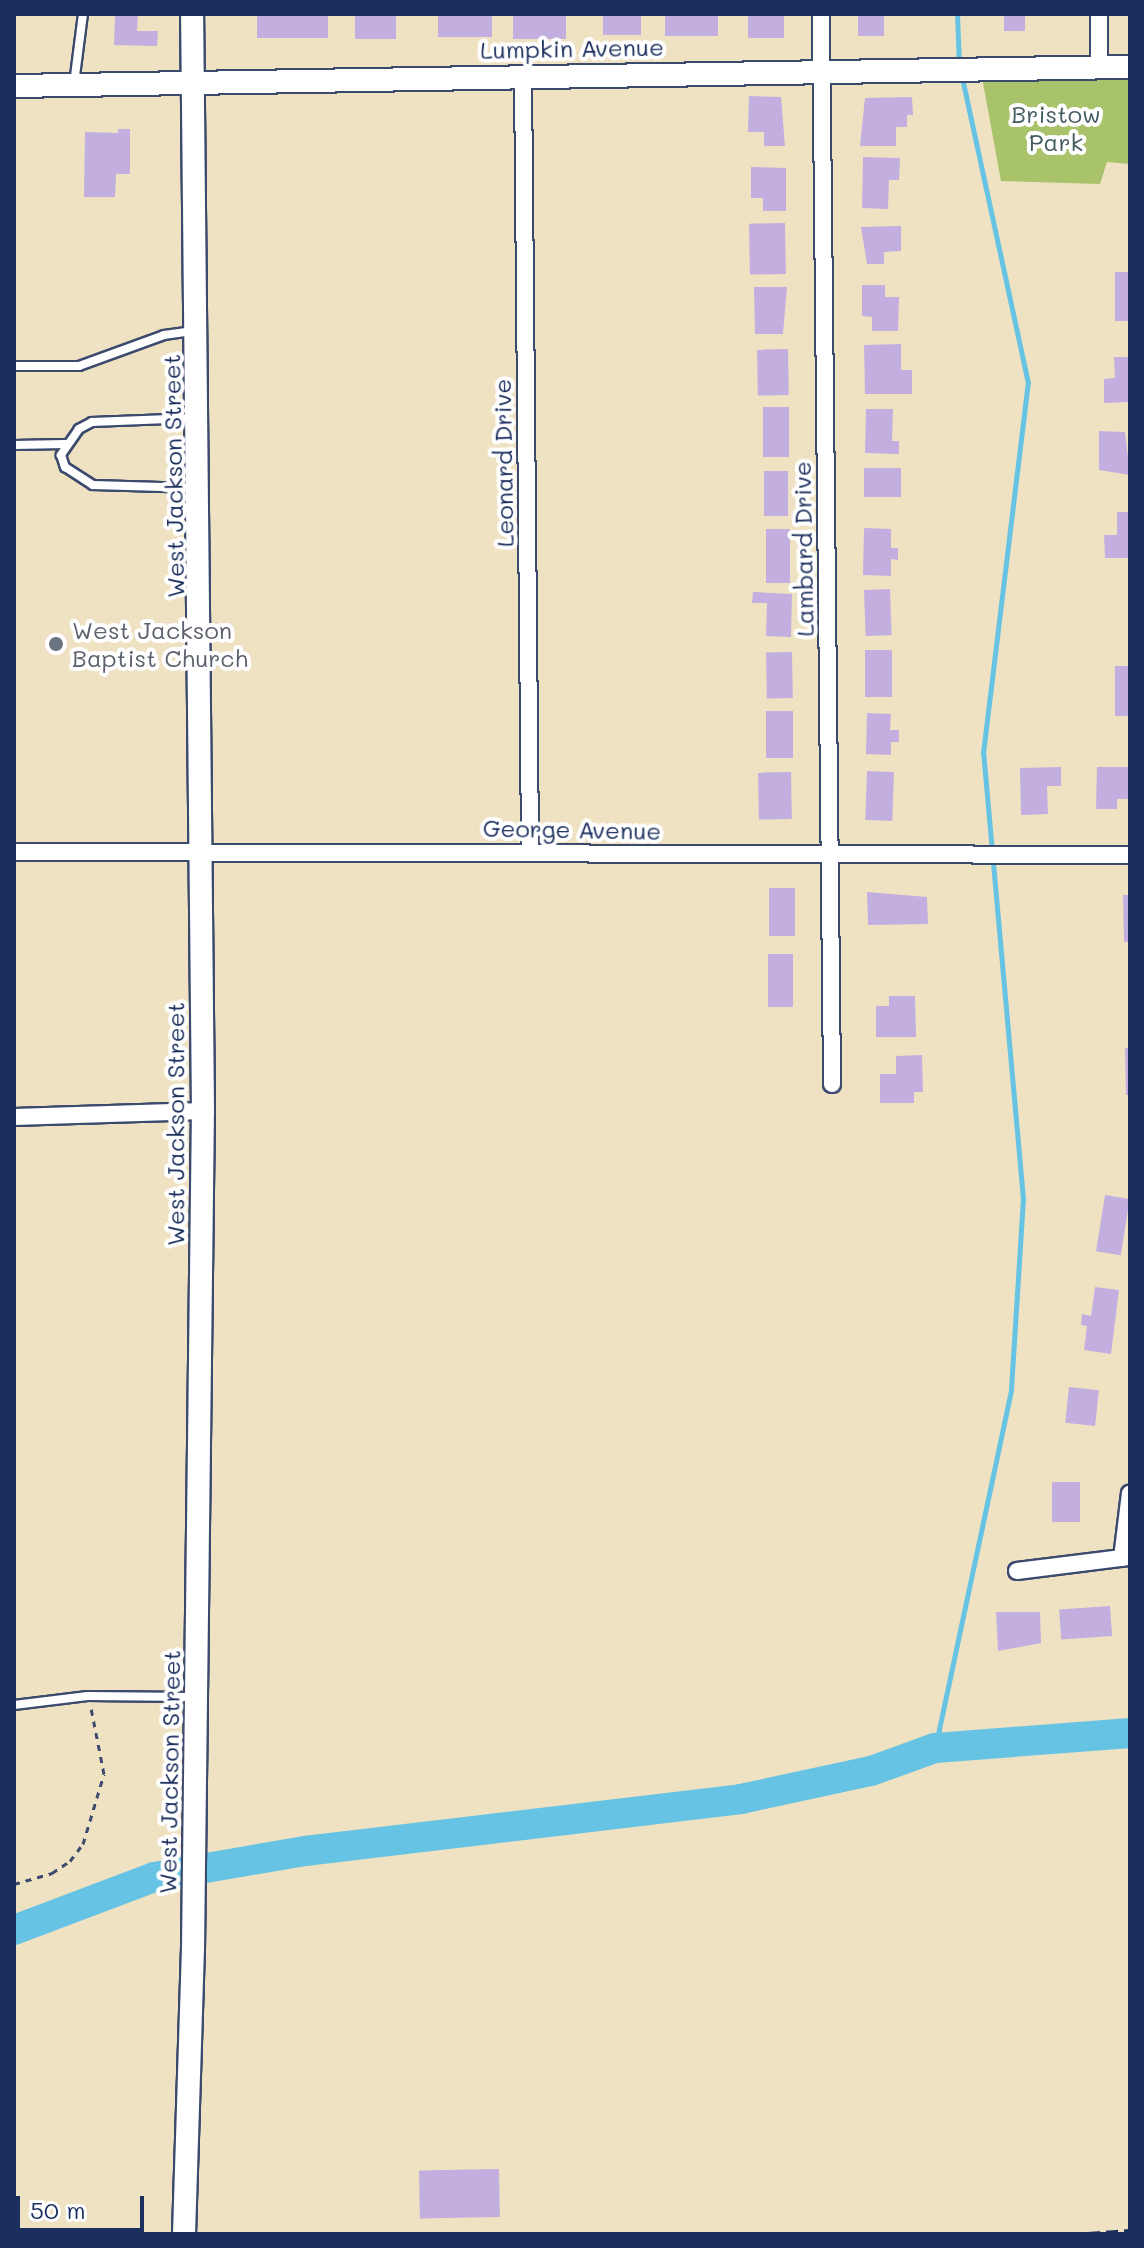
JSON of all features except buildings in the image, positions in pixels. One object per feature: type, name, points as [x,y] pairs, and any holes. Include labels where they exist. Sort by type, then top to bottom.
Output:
[{"type":"street","name":"West Jackson Street","points":[[184,2234],[193,1949],[203,1111],[192,14]]},
{"type":"street","name":"Lambard Drive","points":[[821,14],[832,1084]]},
{"type":"street","points":[[1099,14],[1099,67]]},
{"type":"street","name":"Lumpkin Avenue","points":[[14,86],[193,80],[1130,67]]},
{"type":"street","name":"Leonard Drive","points":[[523,75],[530,850]]},
{"type":"street","name":"George Avenue","points":[[14,852],[202,856],[530,850],[831,857],[1130,855]]},
{"type":"street","points":[[14,1117],[203,1111]]},
{"type":"street","points":[[1017,1571],[1126,1557],[1130,1493]]},
{"type":"lane","points":[[74,84],[83,14]]},
{"type":"lane","points":[[14,366],[79,366],[164,335],[197,330]]},
{"type":"lane","points":[[14,445],[65,444],[92,422],[198,418]]},
{"type":"lane","points":[[65,444],[65,467],[93,485],[199,488]]},
{"type":"lane","points":[[14,1705],[87,1696],[196,1697]]},
{"type":"path","points":[[14,1884],[52,1873],[70,1861],[83,1844],[104,1774],[87,1696]]},
{"type":"green space","name":"Bristow Park","points":[[1130,71],[1130,164],[1107,162],[1100,184],[1001,181],[981,72]]},
{"type":"waterway","points":[[957,14],[959,65]]},
{"type":"waterway","points":[[935,1748],[1011,1389],[1023,1199],[983,753],[1028,383],[961,74]]},
{"type":"waterway","points":[[14,1930],[154,1877],[305,1851],[741,1799],[871,1771],[935,1748],[1130,1733]]},
{"type":"railway","points":[[1088,2234],[1130,2231]]},
{"type":"place","name":"West Jackson Baptist Church","points":[[56,644]]}]
